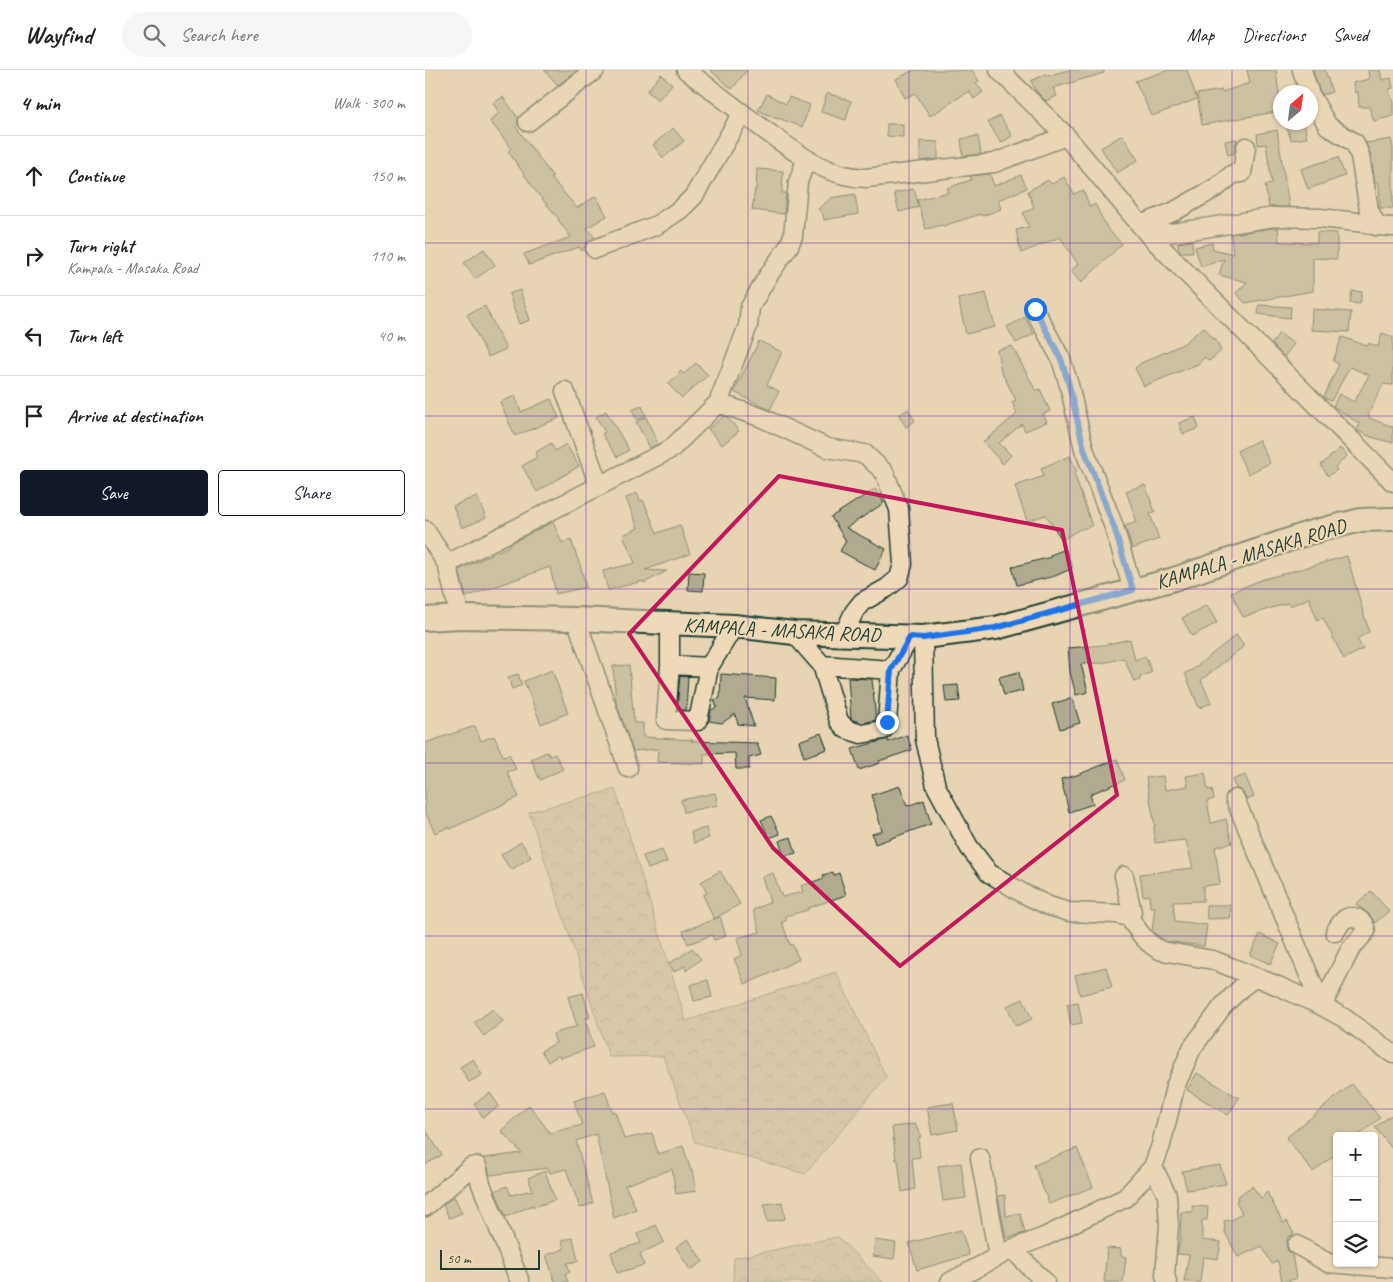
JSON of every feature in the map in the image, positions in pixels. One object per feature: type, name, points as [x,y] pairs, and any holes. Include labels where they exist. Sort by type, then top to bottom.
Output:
[{"type":"main road","name":"KAMPALA - MASAKA ROAD","points":[[425,619],[459,617],[576,619],[734,626],[843,636],[917,637],[995,628],[1174,579],[1312,532],[1361,520],[1393,520]]},
{"type":"street","points":[[528,122],[595,70]]},
{"type":"street","points":[[686,70],[806,160],[821,168],[851,178],[866,178],[994,162],[1066,136]]},
{"type":"street","points":[[999,70],[1066,136],[1144,229],[1393,482]]},
{"type":"street","points":[[1302,70],[1307,85]]},
{"type":"street","points":[[1318,108],[1328,126],[1355,143],[1360,156],[1369,210],[1385,227]]},
{"type":"street","points":[[595,249],[657,224],[681,209],[694,196],[742,113]]},
{"type":"street","points":[[1144,229],[1217,186],[1233,174],[1242,173],[1246,147]]},
{"type":"street","points":[[447,564],[671,449],[718,403],[748,326],[750,307],[768,276],[789,246],[793,236],[798,182],[806,160]]},
{"type":"street","points":[[1144,229],[1173,233],[1274,216],[1366,222],[1385,227]]},
{"type":"street","points":[[1035,309],[1061,359],[1084,449],[1114,527],[1133,590]]},
{"type":"street","points":[[565,391],[599,486]]},
{"type":"street","points":[[718,403],[761,417],[827,448],[865,454],[884,472],[899,509],[903,564],[899,578],[887,588],[862,602],[854,612],[843,636]]},
{"type":"street","points":[[425,530],[447,564],[459,617]]},
{"type":"street","points":[[576,619],[627,768]]},
{"type":"street","points":[[670,623],[670,665],[666,720],[698,721],[709,667],[734,626]]},
{"type":"street","points":[[794,633],[822,665],[839,721],[846,729],[861,734],[883,730],[887,722],[891,670],[917,637]]},
{"type":"street","points":[[917,637],[925,738],[936,786],[969,847],[989,873],[1024,894],[1049,906],[1069,912],[1117,914],[1129,917],[1140,934],[1155,948],[1162,951],[1213,960],[1278,986],[1344,1018],[1393,1054]]},
{"type":"street","points":[[670,665],[709,667]]},
{"type":"street","points":[[822,665],[891,670]]},
{"type":"street","points":[[1235,798],[1322,1006]]},
{"type":"street","points":[[1124,876],[1132,912],[1129,917]]},
{"type":"street","points":[[1322,1006],[1351,950],[1366,931],[1366,928],[1359,918],[1351,917],[1345,919],[1335,932]]},
{"type":"street","points":[[949,1282],[1005,1253],[1044,1237],[1125,1198],[1153,1167],[1161,1144],[1175,1087],[1191,1048],[1223,1006],[1254,978]]},
{"type":"street","points":[[980,1158],[1005,1253],[1045,1282]]},
{"type":"street","points":[[425,1207],[471,1167],[477,1166],[481,1184],[520,1282]]},
{"type":"street","points":[[1153,1167],[1167,1195],[1169,1225],[1165,1275],[1167,1282]]},
{"type":"street","points":[[1297,1245],[1328,1263],[1393,1268]]},
{"type":"highlighted area","points":[[779,476],[1062,530],[1117,795],[900,966],[773,848],[629,634]]},
{"type":"green space","points":[[615,789],[686,1021],[836,972],[886,1077],[805,1174],[695,1142],[663,1056],[609,1057],[529,812]]},
{"type":"green space","points":[[838,1237],[883,1282],[733,1282],[734,1258]]},
{"type":"building","points":[[544,70],[578,70],[558,85]]},
{"type":"building","points":[[710,70],[747,70],[732,89]]},
{"type":"building","points":[[914,70],[972,70],[979,81],[976,83],[983,92],[974,99],[969,91],[930,116],[915,93],[905,98],[896,79]]},
{"type":"building","points":[[1068,70],[1104,70],[1104,73],[1053,88],[1057,96],[1046,101],[1036,91],[1031,81],[1046,74],[1047,76]]},
{"type":"building","points":[[1169,70],[1187,70],[1197,99],[1152,116],[1135,81]]},
{"type":"building","points":[[1247,70],[1276,70],[1278,85],[1273,85],[1273,112],[1202,125],[1197,94],[1222,90],[1222,92],[1250,83]]},
{"type":"building","points":[[1313,70],[1325,70],[1332,92],[1323,95]]},
{"type":"building","points":[[1368,70],[1380,70],[1382,80],[1391,78],[1393,88],[1389,89],[1393,103],[1393,116],[1374,121],[1369,107],[1359,107],[1358,92],[1355,93],[1353,83],[1369,79]]},
{"type":"building","points":[[661,74],[672,84],[658,100],[647,91]]},
{"type":"building","points":[[827,93],[851,101],[846,120],[821,112]]},
{"type":"building","points":[[767,94],[786,104],[789,97],[810,105],[802,127],[777,119],[758,110]]},
{"type":"building","points":[[503,97],[518,118],[518,125],[516,127],[553,177],[551,178],[577,208],[596,196],[607,216],[587,228],[595,238],[587,242],[582,251],[579,247],[529,265],[524,254],[571,237],[559,219],[537,193],[508,151],[511,148],[490,121],[499,113],[493,103]]},
{"type":"building","points":[[1000,116],[1012,136],[1001,143],[988,122]]},
{"type":"building","points":[[887,124],[903,124],[903,137],[887,136]]},
{"type":"building","points":[[673,128],[684,141],[663,158],[653,145]]},
{"type":"building","points":[[1277,130],[1289,207],[1269,207],[1265,185],[1272,184],[1266,144],[1258,145],[1257,134]]},
{"type":"building","points":[[1288,130],[1306,130],[1307,138],[1291,140]]},
{"type":"building","points":[[1122,135],[1138,160],[1117,173],[1101,148]]},
{"type":"building","points":[[978,136],[981,154],[963,156],[961,139]]},
{"type":"building","points":[[1237,139],[1234,153],[1228,155],[1225,141]]},
{"type":"building","points":[[1391,139],[1393,148],[1393,208],[1380,208],[1379,183],[1375,183],[1371,156],[1366,143]]},
{"type":"building","points":[[920,141],[938,142],[938,159],[920,161]]},
{"type":"building","points":[[1338,157],[1345,176],[1308,189],[1301,169]]},
{"type":"building","points":[[757,169],[783,171],[782,193],[786,193],[784,214],[752,210],[756,190]]},
{"type":"building","points":[[990,174],[994,186],[1021,175],[1027,188],[998,200],[1001,209],[982,216],[981,214],[943,226],[926,229],[917,200],[949,192],[947,188],[971,180],[970,176]]},
{"type":"building","points":[[1064,177],[1074,194],[1083,190],[1090,207],[1095,204],[1107,228],[1122,244],[1081,283],[1071,271],[1078,264],[1060,237],[1021,253],[1016,230],[1029,227],[1023,213],[1034,208],[1028,191],[1048,180],[1052,184]]},
{"type":"building","points":[[914,189],[919,207],[899,212],[894,193]]},
{"type":"building","points":[[855,194],[858,214],[824,220],[823,214],[818,209],[831,198]]},
{"type":"building","points":[[1278,228],[1279,242],[1317,243],[1317,232],[1337,233],[1337,259],[1313,258],[1313,291],[1245,303],[1236,293],[1247,282],[1219,275],[1224,259],[1201,267],[1195,247],[1212,243],[1213,249],[1233,254],[1231,234]]},
{"type":"building","points":[[1192,241],[1193,252],[1181,252],[1179,250],[1178,243]]},
{"type":"building","points":[[484,249],[495,265],[475,279],[464,263]]},
{"type":"building","points":[[520,290],[530,320],[519,324],[509,294]]},
{"type":"building","points":[[1352,291],[1362,292],[1360,304],[1350,303]]},
{"type":"building","points":[[986,293],[995,327],[966,334],[958,299]]},
{"type":"building","points":[[1259,305],[1291,307],[1290,318],[1258,314]]},
{"type":"building","points":[[485,306],[506,349],[488,357],[467,314]]},
{"type":"building","points":[[1312,309],[1351,312],[1349,332],[1311,330]]},
{"type":"building","points":[[1025,317],[1034,334],[1016,343],[1007,327]]},
{"type":"building","points":[[1204,327],[1218,344],[1221,351],[1209,361],[1205,357],[1198,364],[1144,386],[1135,368],[1141,363],[1183,344]]},
{"type":"building","points":[[1279,333],[1294,344],[1284,357],[1272,344]]},
{"type":"building","points":[[1382,333],[1393,337],[1393,385],[1383,384],[1368,415],[1370,416],[1369,418],[1393,427],[1393,443],[1358,431],[1360,424],[1333,406],[1339,394],[1354,402],[1369,375],[1350,367],[1331,401],[1324,397],[1339,364],[1333,361],[1342,337],[1368,346],[1369,343],[1378,347]]},
{"type":"building","points":[[759,341],[782,352],[767,385],[779,391],[770,410],[734,392]]},
{"type":"building","points":[[1012,346],[1036,391],[1040,389],[1050,411],[1043,414],[1047,422],[1025,431],[1022,424],[999,443],[1011,455],[1003,464],[983,442],[1017,414],[1012,402],[1016,400],[1001,371],[997,350]]},
{"type":"building","points":[[696,363],[708,375],[682,398],[668,384],[681,371],[684,374]]},
{"type":"building","points":[[515,396],[521,412],[551,399],[559,418],[515,436],[500,402]]},
{"type":"building","points":[[642,406],[646,416],[637,420],[632,410]]},
{"type":"building","points":[[908,409],[915,421],[906,427],[899,415]]},
{"type":"building","points":[[606,411],[629,450],[617,457],[602,434],[605,432],[596,417]]},
{"type":"building","points":[[724,416],[739,431],[722,445],[708,429]]},
{"type":"building","points":[[646,417],[658,444],[650,448],[636,422]]},
{"type":"building","points":[[1195,417],[1199,428],[1183,434],[1179,423]]},
{"type":"building","points":[[1259,440],[1270,463],[1248,474],[1237,451]]},
{"type":"building","points":[[551,443],[555,451],[566,444],[579,466],[537,492],[522,466],[537,457],[535,453]]},
{"type":"building","points":[[1340,448],[1347,456],[1335,467],[1337,470],[1328,476],[1321,465]]},
{"type":"building","points":[[1070,456],[1077,472],[1074,473],[1092,526],[1078,530],[1062,540],[1046,515],[1027,521],[1015,486],[1044,476],[1041,468]]},
{"type":"building","points":[[1145,485],[1155,512],[1150,514],[1159,539],[1132,549],[1125,526],[1137,522],[1126,491]]},
{"type":"building","points":[[875,489],[884,503],[846,528],[886,549],[875,570],[840,551],[846,541],[831,517]]},
{"type":"building","points":[[637,493],[640,501],[643,500],[657,533],[680,525],[690,554],[645,570],[667,571],[644,583],[643,581],[608,590],[603,571],[635,563],[623,535],[638,528],[626,498]]},
{"type":"building","points":[[477,496],[486,518],[462,528],[453,506]]},
{"type":"building","points":[[553,522],[562,543],[571,540],[586,587],[556,594],[550,567],[466,597],[459,570]]},
{"type":"building","points":[[1066,549],[1073,568],[1055,576],[1017,585],[1012,567],[1051,557],[1050,555]]},
{"type":"building","points":[[1347,556],[1369,632],[1357,639],[1363,649],[1344,659],[1323,618],[1317,620],[1309,598],[1290,606],[1288,603],[1243,617],[1231,592],[1261,580]]},
{"type":"building","points":[[689,572],[704,573],[703,591],[688,590]]},
{"type":"building","points":[[1207,605],[1217,623],[1192,636],[1182,618]]},
{"type":"building","points":[[1236,635],[1244,646],[1201,680],[1211,703],[1199,708],[1185,673],[1192,670]]},
{"type":"building","points":[[1130,639],[1135,660],[1145,656],[1152,672],[1134,682],[1124,658],[1103,663],[1081,664],[1088,692],[1076,695],[1070,672],[1068,648],[1104,645]]},
{"type":"building","points":[[629,665],[634,723],[643,723],[643,737],[757,743],[761,755],[749,758],[749,769],[736,769],[735,753],[704,754],[704,764],[657,762],[658,749],[633,751],[616,702],[613,666]]},
{"type":"building","points":[[552,670],[568,713],[541,724],[524,681]]},
{"type":"building","points":[[1019,672],[1023,691],[1004,695],[999,677]]},
{"type":"building","points":[[518,674],[522,685],[512,689],[508,677]]},
{"type":"building","points":[[721,674],[776,678],[775,700],[745,698],[754,726],[738,724],[735,714],[722,723],[709,721],[711,710],[717,707],[714,700],[720,698]]},
{"type":"building","points":[[680,676],[688,677],[686,710],[677,710]]},
{"type":"building","points":[[848,678],[872,679],[876,720],[862,723],[851,719]]},
{"type":"building","points":[[958,685],[960,701],[946,702],[944,686]]},
{"type":"building","points":[[1072,698],[1080,723],[1060,729],[1052,704]]},
{"type":"building","points":[[475,726],[481,741],[494,736],[503,756],[509,754],[516,769],[507,772],[519,797],[450,829],[449,827],[435,833],[425,812],[425,743]]},
{"type":"building","points":[[821,733],[827,749],[804,757],[799,741]]},
{"type":"building","points":[[907,735],[912,750],[859,770],[852,749],[888,739],[888,742]]},
{"type":"building","points":[[547,752],[550,756],[555,754],[563,769],[540,780],[531,759]]},
{"type":"building","points":[[1117,759],[1125,780],[1090,794],[1093,804],[1069,812],[1061,779],[1077,775]]},
{"type":"building","points":[[1205,773],[1208,790],[1212,789],[1214,799],[1207,801],[1211,823],[1226,819],[1232,843],[1215,847],[1220,884],[1203,886],[1203,901],[1173,902],[1175,921],[1207,925],[1204,946],[1165,941],[1152,931],[1155,907],[1150,907],[1149,895],[1143,896],[1140,874],[1193,868],[1186,840],[1155,843],[1155,826],[1146,778],[1163,776],[1165,790],[1188,786],[1186,776]]},
{"type":"building","points":[[1245,775],[1254,797],[1247,800],[1242,791],[1236,788],[1232,780]]},
{"type":"building","points":[[900,786],[907,806],[924,800],[931,824],[875,844],[872,834],[882,831],[872,795]]},
{"type":"building","points":[[715,793],[718,805],[684,812],[681,800]]},
{"type":"building","points":[[771,816],[780,834],[769,838],[761,820]]},
{"type":"building","points":[[706,828],[709,838],[694,843],[691,832]]},
{"type":"building","points":[[791,837],[796,853],[784,856],[779,841]]},
{"type":"building","points":[[521,842],[531,857],[511,870],[501,855]]},
{"type":"building","points":[[662,850],[667,862],[648,869],[643,856]]},
{"type":"building","points":[[720,871],[740,904],[714,919],[703,895],[707,893],[701,882]]},
{"type":"building","points":[[833,872],[834,875],[839,873],[846,895],[808,908],[808,910],[785,916],[787,920],[782,922],[790,945],[792,944],[799,959],[745,984],[734,959],[742,955],[737,938],[760,932],[753,910],[770,902],[762,877],[773,873],[782,897],[803,892],[801,886],[824,878],[823,875]]},
{"type":"building","points":[[1371,891],[1389,911],[1375,923],[1369,914],[1356,904]]},
{"type":"building","points":[[1206,905],[1230,905],[1231,918],[1207,919]]},
{"type":"building","points":[[720,917],[726,936],[714,940],[712,935],[688,944],[683,931]]},
{"type":"building","points":[[1260,934],[1280,944],[1270,964],[1250,955]]},
{"type":"building","points":[[692,948],[701,959],[686,971],[685,966],[674,972],[669,963]]},
{"type":"building","points":[[1106,967],[1112,987],[1080,995],[1075,975]]},
{"type":"building","points":[[708,980],[712,997],[694,1001],[690,985]]},
{"type":"building","points":[[583,993],[590,1017],[585,1019],[594,1047],[560,1058],[559,1055],[548,1062],[541,1051],[556,1043],[553,1034],[577,1026],[568,997]]},
{"type":"building","points":[[1023,999],[1032,1019],[1016,1026],[1007,1006]]},
{"type":"building","points":[[1078,1002],[1082,1023],[1071,1025],[1067,1004]]},
{"type":"building","points":[[493,1009],[503,1021],[484,1036],[474,1023]]},
{"type":"building","points":[[473,1059],[482,1075],[469,1082],[460,1067]]},
{"type":"building","points":[[1197,1073],[1239,1098],[1228,1115],[1187,1090]]},
{"type":"building","points":[[1352,1084],[1380,1118],[1363,1132],[1333,1132],[1333,1156],[1313,1172],[1286,1138]]},
{"type":"building","points":[[605,1091],[612,1112],[615,1111],[624,1139],[652,1133],[658,1154],[683,1146],[692,1170],[696,1191],[676,1194],[672,1169],[625,1185],[636,1209],[614,1218],[596,1134],[576,1141],[593,1203],[580,1208],[566,1169],[550,1173],[548,1168],[490,1175],[484,1158],[522,1153],[501,1131],[529,1105],[550,1133],[582,1125],[574,1101]]},
{"type":"building","points":[[490,1093],[499,1106],[483,1117],[474,1104]]},
{"type":"building","points":[[953,1103],[958,1130],[932,1135],[927,1107]]},
{"type":"building","points":[[1393,1114],[1393,1150],[1375,1127]]},
{"type":"building","points":[[915,1124],[921,1137],[918,1138],[920,1157],[912,1158],[915,1189],[902,1192],[892,1127]]},
{"type":"building","points":[[425,1129],[442,1155],[425,1165]]},
{"type":"building","points":[[1077,1148],[1093,1187],[1049,1204],[1034,1165]]},
{"type":"building","points":[[961,1163],[966,1198],[943,1201],[938,1166]]},
{"type":"building","points":[[1220,1165],[1226,1184],[1187,1190],[1182,1171]]},
{"type":"building","points":[[545,1171],[555,1200],[534,1207],[533,1205],[506,1217],[495,1191],[507,1186],[511,1195],[533,1190],[528,1178]]},
{"type":"building","points":[[1252,1186],[1261,1198],[1267,1192],[1283,1223],[1287,1221],[1294,1234],[1288,1237],[1286,1245],[1288,1251],[1292,1254],[1296,1279],[1282,1282],[1278,1261],[1272,1264],[1262,1246],[1238,1257],[1225,1232],[1224,1221],[1232,1220],[1242,1213],[1236,1201],[1238,1200],[1237,1197]]},
{"type":"building","points":[[1005,1195],[1006,1216],[1020,1213],[1025,1233],[1006,1238],[998,1196]]},
{"type":"building","points":[[454,1196],[462,1213],[449,1218],[443,1205]]},
{"type":"building","points":[[782,1202],[785,1219],[767,1222],[764,1204]]},
{"type":"building","points":[[1192,1206],[1208,1207],[1207,1220],[1202,1220],[1202,1240],[1221,1242],[1218,1259],[1203,1257],[1200,1282],[1184,1282],[1189,1255],[1177,1254],[1180,1240],[1181,1212],[1193,1212]]},
{"type":"building","points":[[656,1225],[664,1242],[640,1254],[644,1265],[617,1273],[611,1252],[641,1243],[637,1234]]},
{"type":"building","points":[[961,1230],[969,1255],[917,1270],[909,1243]]},
{"type":"building","points":[[573,1238],[578,1261],[567,1263],[570,1272],[565,1274],[568,1282],[555,1282],[546,1255],[564,1249],[562,1240]]},
{"type":"building","points":[[688,1239],[703,1262],[690,1270],[676,1247]]},
{"type":"building","points":[[875,1240],[896,1243],[894,1259],[873,1256]]},
{"type":"building","points":[[1107,1248],[1121,1249],[1121,1256],[1126,1257],[1123,1282],[1104,1282]]},
{"type":"route","points":[[887,722],[891,670],[910,637],[923,638],[995,628],[1133,590],[1114,527],[1084,449],[1061,359],[1035,309]]}]
